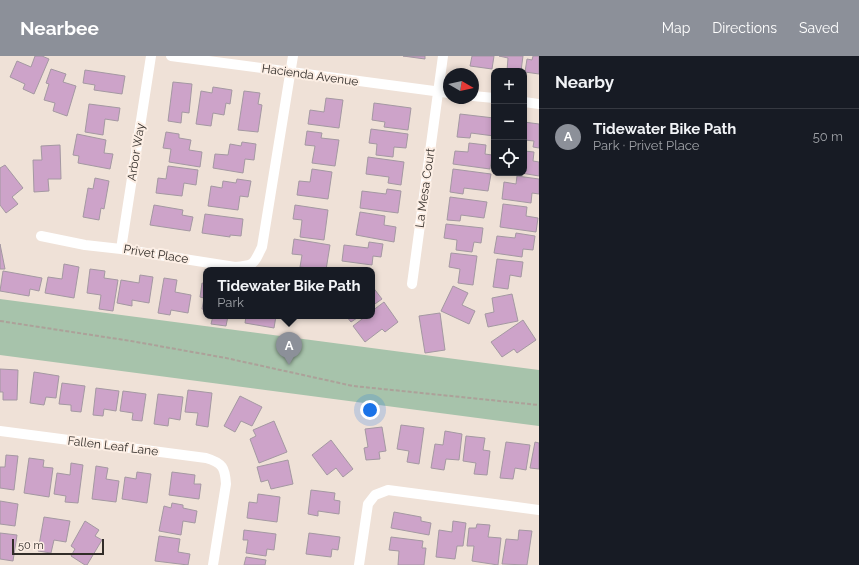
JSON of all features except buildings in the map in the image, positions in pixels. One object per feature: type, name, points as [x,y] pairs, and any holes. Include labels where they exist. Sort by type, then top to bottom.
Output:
[{"type":"street","name":"Arbor Way","points":[[121,249],[151,56]]},
{"type":"street","name":"Hacienda Avenue","points":[[170,56],[443,92]]},
{"type":"street","points":[[291,72],[293,56]]},
{"type":"street","name":"La Mesa Court","points":[[412,284],[444,56]]},
{"type":"street","name":"Privet Place","points":[[41,236],[85,246],[121,249],[235,267],[249,266],[254,262],[262,247],[291,72]]},
{"type":"street","points":[[479,97],[491,98]]},
{"type":"street","points":[[527,102],[539,104]]},
{"type":"street","name":"Fallen Leaf Lane","points":[[0,431],[215,460],[223,467],[226,484],[213,565]]},
{"type":"street","points":[[359,565],[368,504],[375,495],[388,490],[539,510]]},
{"type":"path","points":[[0,321],[131,341],[226,358],[353,386],[539,405]]},
{"type":"green space","points":[[0,299],[539,370],[539,426],[0,355]]},
{"type":"place","name":"Tidewater Bike Path","points":[[289,365]]}]
